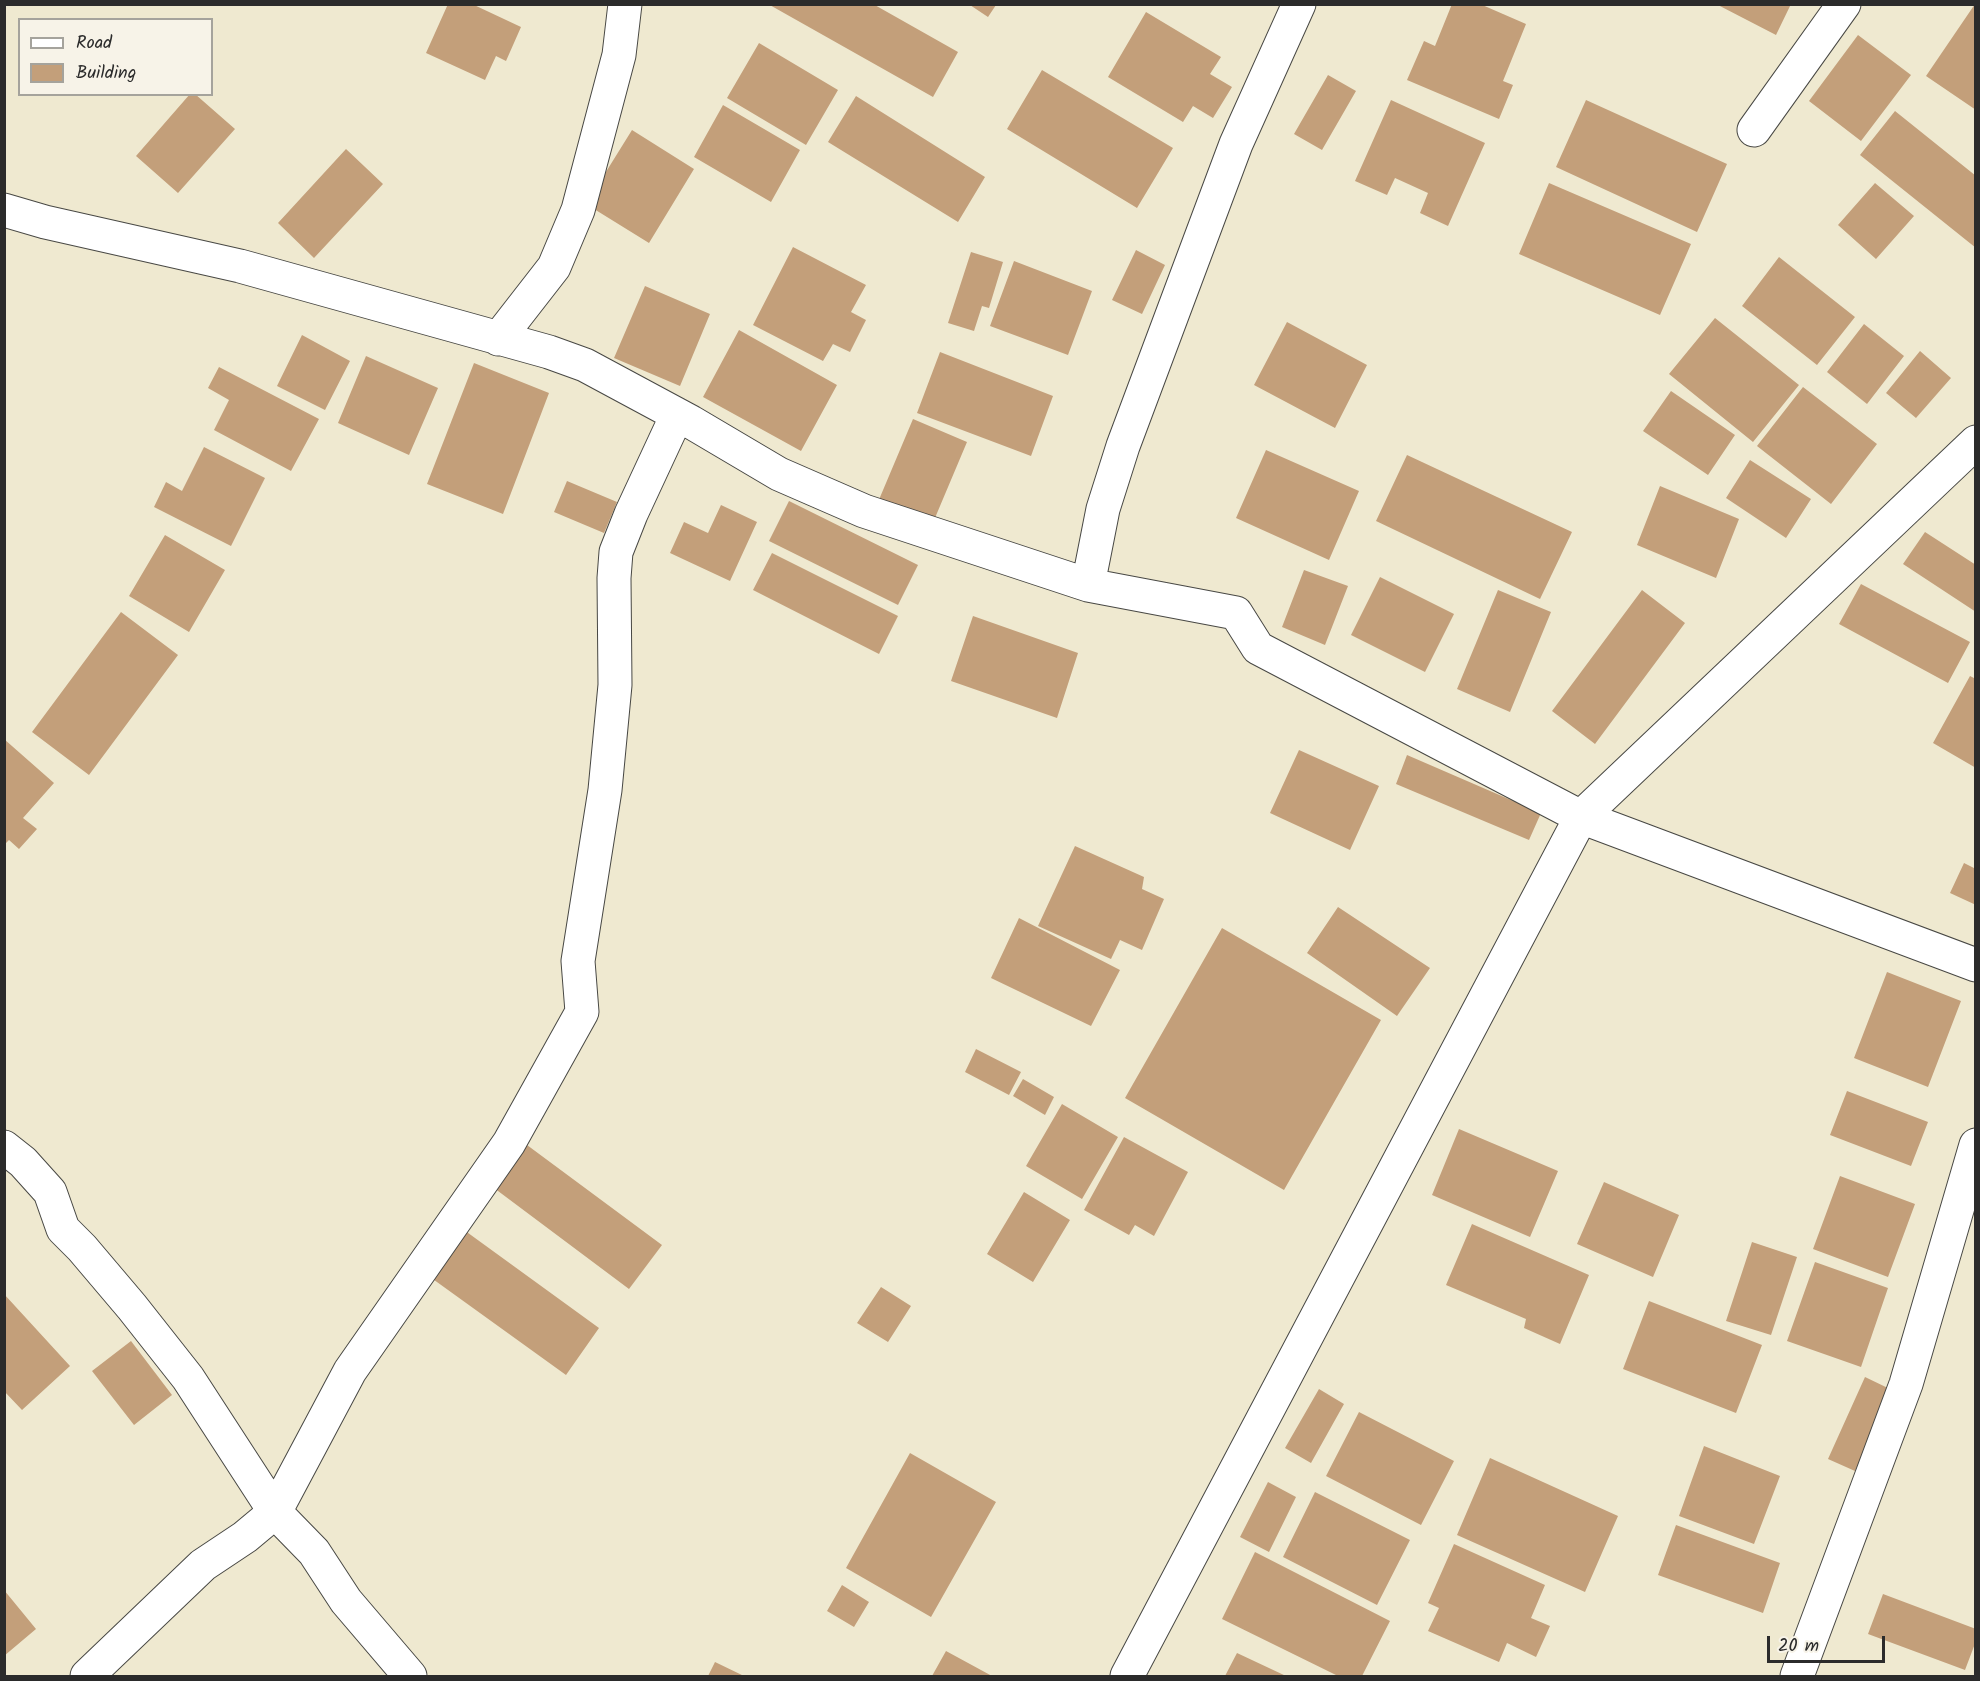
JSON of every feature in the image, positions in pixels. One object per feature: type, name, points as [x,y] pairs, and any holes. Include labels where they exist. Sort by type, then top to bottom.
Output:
[{"type":"street","points":[[498,339],[554,267],[578,210],[619,56],[625,4]]},
{"type":"street","points":[[1088,585],[1103,509],[1123,446],[1236,144],[1299,4]]},
{"type":"street","points":[[1754,130],[1844,4]]},
{"type":"street","points":[[4,210],[45,222],[240,266],[549,352],[585,365],[780,474],[864,511],[1088,585],[1236,613],[1258,648],[1581,817],[1976,965]]},
{"type":"street","points":[[87,1677],[203,1565],[245,1537],[274,1512],[350,1371],[509,1143],[582,1012],[578,961],[605,790],[615,685],[614,578],[616,552],[677,415]]},
{"type":"street","points":[[1127,1677],[1581,817],[1976,442]]},
{"type":"street","points":[[1797,1677],[1906,1384],[1976,1145]]},
{"type":"street","points":[[4,1147],[23,1162],[50,1192],[63,1229],[132,1307],[188,1378],[274,1512],[314,1552],[346,1601],[410,1677]]},
{"type":"building","points":[[448,4],[472,4],[521,27],[506,61],[496,56],[485,80],[426,53]]},
{"type":"building","points":[[768,4],[873,4],[958,52],[933,97]]},
{"type":"building","points":[[1452,4],[1480,4],[1526,24],[1503,81],[1513,85],[1499,119],[1407,80],[1424,41],[1435,46]]},
{"type":"building","points":[[1716,4],[1791,4],[1776,35]]},
{"type":"building","points":[[1976,4],[1976,110],[1926,76]]},
{"type":"building","points":[[970,5],[996,5],[988,17]]},
{"type":"building","points":[[1146,12],[1221,57],[1210,74],[1232,87],[1213,118],[1193,106],[1183,122],[1108,77]]},
{"type":"building","points":[[1858,35],[1911,75],[1861,141],[1809,101]]},
{"type":"building","points":[[759,43],[838,90],[806,145],[727,98]]},
{"type":"building","points":[[1042,70],[1173,148],[1137,208],[1007,129]]},
{"type":"building","points":[[1328,75],[1356,91],[1322,150],[1294,134]]},
{"type":"building","points":[[188,96],[197,96],[235,129],[178,193],[136,156]]},
{"type":"building","points":[[856,96],[985,177],[958,222],[828,142]]},
{"type":"building","points":[[1391,100],[1485,143],[1448,226],[1420,213],[1428,193],[1395,178],[1387,195],[1355,181]]},
{"type":"building","points":[[1586,100],[1727,164],[1697,232],[1556,167]]},
{"type":"building","points":[[723,105],[800,150],[771,202],[694,157]]},
{"type":"building","points":[[1895,111],[1976,176],[1976,248],[1860,155]]},
{"type":"building","points":[[632,130],[694,169],[649,243],[586,204]]},
{"type":"building","points":[[346,149],[383,184],[314,258],[278,223]]},
{"type":"building","points":[[1549,183],[1691,244],[1660,315],[1519,254]]},
{"type":"building","points":[[1875,183],[1914,216],[1876,259],[1838,225]]},
{"type":"building","points":[[793,247],[866,285],[851,312],[866,320],[850,352],[833,344],[823,361],[753,325]]},
{"type":"building","points":[[1136,250],[1165,265],[1142,314],[1112,300]]},
{"type":"building","points":[[971,252],[1003,262],[989,308],[982,306],[974,331],[948,323]]},
{"type":"building","points":[[1779,257],[1855,317],[1817,365],[1742,306]]},
{"type":"building","points":[[1014,261],[1092,291],[1068,355],[990,326]]},
{"type":"building","points":[[645,286],[710,314],[680,386],[614,358]]},
{"type":"building","points":[[1715,318],[1799,385],[1753,442],[1669,374]]},
{"type":"building","points":[[1287,322],[1367,365],[1335,428],[1254,385]]},
{"type":"building","points":[[1864,324],[1904,356],[1867,404],[1827,372]]},
{"type":"building","points":[[739,330],[837,385],[801,451],[703,397]]},
{"type":"building","points":[[302,335],[350,361],[325,410],[277,386]]},
{"type":"building","points":[[1920,351],[1951,378],[1916,418],[1886,393]]},
{"type":"building","points":[[940,352],[1053,396],[1031,456],[917,413]]},
{"type":"building","points":[[366,356],[438,388],[409,455],[338,423]]},
{"type":"building","points":[[474,363],[549,393],[503,514],[427,484]]},
{"type":"building","points":[[219,367],[319,419],[291,471],[214,430],[229,400],[208,388]]},
{"type":"building","points":[[1803,387],[1877,444],[1831,504],[1757,446]]},
{"type":"building","points":[[1671,391],[1735,435],[1708,475],[1643,431]]},
{"type":"building","points":[[913,419],[967,442],[932,525],[878,502]]},
{"type":"building","points":[[204,447],[265,478],[231,546],[154,507],[166,482],[182,491]]},
{"type":"building","points":[[1266,450],[1359,491],[1329,560],[1236,518]]},
{"type":"building","points":[[1407,455],[1572,532],[1540,599],[1376,521]]},
{"type":"building","points":[[1750,460],[1811,499],[1786,538],[1726,498]]},
{"type":"building","points":[[567,481],[617,502],[604,533],[554,512]]},
{"type":"building","points":[[1660,486],[1739,519],[1716,578],[1637,545]]},
{"type":"building","points":[[789,501],[918,565],[898,605],[769,541]]},
{"type":"building","points":[[721,505],[757,522],[730,581],[670,553],[684,522],[708,533]]},
{"type":"building","points":[[1925,532],[1976,565],[1976,612],[1903,564]]},
{"type":"building","points":[[165,535],[225,570],[189,632],[129,596]]},
{"type":"building","points":[[772,553],[898,616],[879,654],[753,590]]},
{"type":"building","points":[[1304,570],[1348,586],[1325,645],[1282,627]]},
{"type":"building","points":[[1380,577],[1454,614],[1425,672],[1351,635]]},
{"type":"building","points":[[1861,584],[1970,642],[1948,683],[1839,624]]},
{"type":"building","points":[[1498,590],[1551,612],[1510,712],[1457,689]]},
{"type":"building","points":[[1642,590],[1685,623],[1595,744],[1552,711]]},
{"type":"building","points":[[121,612],[178,655],[89,775],[32,732]]},
{"type":"building","points":[[973,616],[1078,653],[1057,718],[951,681]]},
{"type":"building","points":[[1970,676],[1976,679],[1976,768],[1933,743]]},
{"type":"building","points":[[4,739],[54,783],[23,818],[37,829],[19,849],[9,840],[4,845]]},
{"type":"building","points":[[1299,750],[1379,786],[1350,850],[1270,813]]},
{"type":"building","points":[[1407,755],[1541,813],[1529,840],[1396,784]]},
{"type":"building","points":[[1075,846],[1144,877],[1142,889],[1164,899],[1142,950],[1120,940],[1111,959],[1038,926]]},
{"type":"building","points":[[1964,863],[1976,869],[1976,905],[1950,893]]},
{"type":"building","points":[[1338,907],[1430,968],[1397,1016],[1307,953]]},
{"type":"building","points":[[1019,918],[1120,970],[1091,1026],[991,978]]},
{"type":"building","points":[[1222,928],[1381,1020],[1284,1190],[1125,1098]]},
{"type":"building","points":[[1887,972],[1961,1001],[1928,1087],[1854,1058]]},
{"type":"building","points":[[976,1049],[1021,1072],[1009,1095],[965,1072]]},
{"type":"building","points":[[1023,1079],[1054,1097],[1045,1115],[1013,1096]]},
{"type":"building","points":[[1847,1091],[1928,1122],[1911,1166],[1830,1135]]},
{"type":"building","points":[[1062,1104],[1118,1137],[1082,1199],[1026,1166]]},
{"type":"building","points":[[1459,1129],[1558,1171],[1530,1237],[1432,1195]]},
{"type":"building","points":[[1124,1137],[1188,1172],[1154,1236],[1135,1225],[1129,1235],[1084,1210]]},
{"type":"building","points":[[527,1145],[662,1245],[629,1289],[494,1188]]},
{"type":"building","points":[[1840,1176],[1915,1204],[1888,1277],[1813,1249]]},
{"type":"building","points":[[1604,1182],[1679,1215],[1653,1277],[1577,1244]]},
{"type":"building","points":[[1024,1192],[1070,1220],[1033,1282],[987,1254]]},
{"type":"building","points":[[1472,1224],[1589,1275],[1560,1344],[1524,1328],[1526,1319],[1446,1285]]},
{"type":"building","points":[[464,1230],[599,1328],[566,1375],[430,1277]]},
{"type":"building","points":[[1752,1242],[1797,1257],[1771,1335],[1726,1321]]},
{"type":"building","points":[[1815,1262],[1888,1288],[1861,1367],[1787,1341]]},
{"type":"building","points":[[881,1287],[911,1306],[888,1342],[857,1323]]},
{"type":"building","points":[[4,1294],[70,1366],[22,1410],[4,1391]]},
{"type":"building","points":[[1649,1301],[1762,1345],[1736,1413],[1623,1369]]},
{"type":"building","points":[[131,1341],[172,1395],[134,1425],[92,1371]]},
{"type":"building","points":[[1865,1377],[1892,1390],[1855,1471],[1828,1459]]},
{"type":"building","points":[[1319,1389],[1344,1404],[1311,1463],[1285,1448]]},
{"type":"building","points":[[1359,1412],[1454,1461],[1421,1525],[1326,1476]]},
{"type":"building","points":[[1704,1446],[1780,1476],[1754,1544],[1679,1516]]},
{"type":"building","points":[[910,1453],[996,1502],[931,1617],[846,1568]]},
{"type":"building","points":[[1490,1458],[1618,1516],[1585,1592],[1457,1535]]},
{"type":"building","points":[[1268,1482],[1296,1497],[1269,1552],[1240,1537]]},
{"type":"building","points":[[1315,1492],[1410,1540],[1377,1605],[1283,1557]]},
{"type":"building","points":[[1676,1525],[1780,1563],[1763,1613],[1658,1575]]},
{"type":"building","points":[[1454,1544],[1545,1585],[1531,1618],[1550,1626],[1536,1657],[1507,1643],[1499,1662],[1428,1631],[1439,1608],[1428,1603]]},
{"type":"building","points":[[1255,1552],[1390,1621],[1362,1676],[1338,1676],[1222,1619]]},
{"type":"building","points":[[842,1585],[869,1602],[854,1627],[827,1611]]},
{"type":"building","points":[[4,1590],[36,1629],[4,1656]]},
{"type":"building","points":[[1883,1594],[1976,1629],[1976,1641],[1965,1670],[1868,1634]]},
{"type":"building","points":[[946,1651],[992,1676],[932,1676]]},
{"type":"building","points":[[1237,1653],[1286,1676],[1225,1676]]},
{"type":"building","points":[[715,1662],[744,1676],[708,1676]]}]
